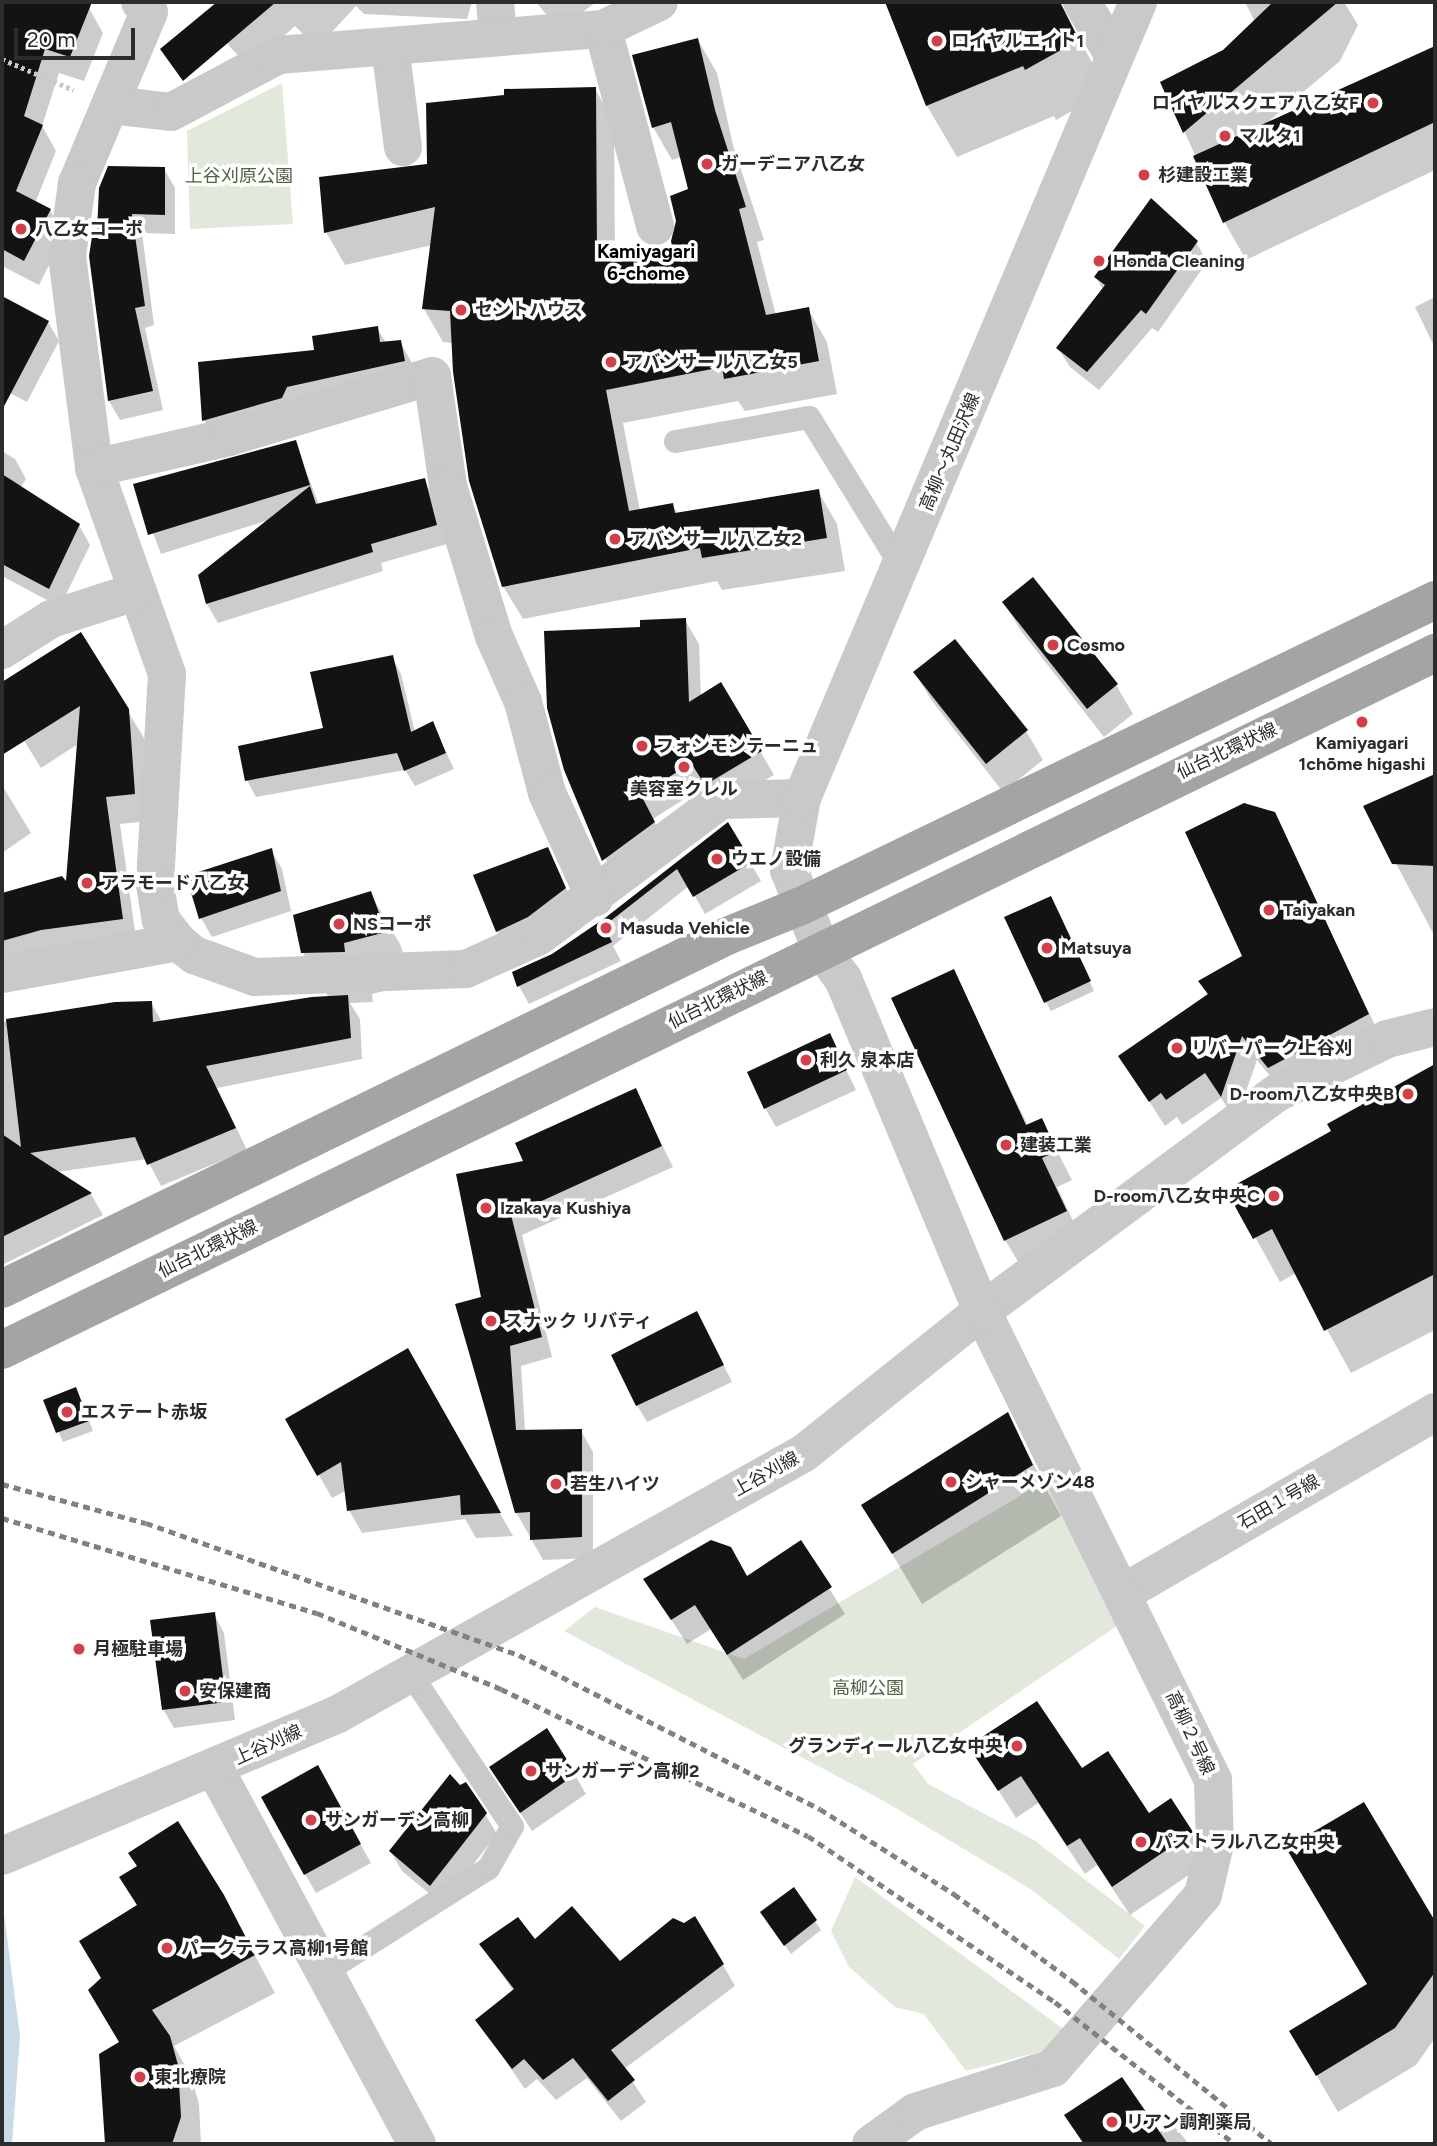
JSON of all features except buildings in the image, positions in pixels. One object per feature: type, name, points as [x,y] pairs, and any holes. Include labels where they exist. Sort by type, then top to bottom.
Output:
[{"type":"main road","points":[[2,1289],[727,936],[801,906],[1435,600]]},
{"type":"main road","name":"仙台北環状線","points":[[2,1350],[821,949],[1435,653]]},
{"type":"street","points":[[140,2],[149,12],[77,183],[67,256],[94,468],[166,674],[155,884],[161,920],[177,942],[194,956],[256,977],[466,969],[539,936],[595,898],[721,800],[802,798]]},
{"type":"street","points":[[110,105],[171,112],[278,55],[390,46],[496,20],[603,29],[660,2]]},
{"type":"street","points":[[1082,2],[1114,56]]},
{"type":"street","name":"高柳～丸田沢線","points":[[821,949],[801,906],[789,870],[802,798],[902,568],[1138,2]]},
{"type":"street","points":[[603,29],[655,226]]},
{"type":"street","points":[[390,46],[403,147]]},
{"type":"street","points":[[94,468],[229,437],[432,376],[449,486],[494,636],[523,702],[547,793],[595,898]]},
{"type":"street","points":[[2,650],[51,619],[138,591]]},
{"type":"street","points":[[2,974],[177,942]]},
{"type":"street","name":"高柳２号線","points":[[821,949],[843,979],[982,1311],[1124,1593],[1213,1780],[1215,1844],[1203,1895],[1053,2068],[915,2112],[871,2144]]},
{"type":"street","name":"上谷刈線","points":[[2,1856],[215,1769],[338,1714],[804,1453],[982,1311],[1277,1093],[1387,1039],[1435,1027]]},
{"type":"street","name":"石田１号線","points":[[1124,1593],[1435,1412]]},
{"type":"street","points":[[215,1769],[417,2144]]},
{"type":"lane","points":[[675,441],[809,417],[902,568]]},
{"type":"lane","points":[[324,1972],[488,1868],[512,1826],[410,1673]]},
{"type":"path","points":[[2,59],[110,105]]},
{"type":"green space","name":"上谷刈原公園","points":[[282,83],[293,224],[190,229],[187,131]]},
{"type":"green space","name":"高柳公園","points":[[1047,1480],[1120,1624],[913,1764],[928,1784],[1034,1840],[1145,1926],[1119,1959],[1032,1890],[882,1800],[564,1631],[595,1607],[744,1659]]},
{"type":"green space","points":[[855,1877],[1069,2033],[1047,2050],[966,2071],[924,2014],[895,2007],[849,1967],[831,1931]]},
{"type":"water","points":[[2,1899],[20,2036],[12,2144],[2,2144]]},
{"type":"railway","points":[[2,1484],[146,1523],[519,1655],[820,1809],[954,1894],[1072,1981],[1272,2144]]},
{"type":"railway","points":[[2,1518],[317,1613],[501,1689],[808,1836],[1055,2002],[1235,2144]]},
{"type":"place","name":"ロイヤルエイト1","points":[[937,41]]},
{"type":"place","name":"ロイヤルスクエア八乙女F","points":[[1373,103]]},
{"type":"place","name":"マルタ1","points":[[1225,136]]},
{"type":"place","name":"ガーデニア八乙女","points":[[707,164]]},
{"type":"place","name":"杉建設工業","points":[[1144,175]]},
{"type":"place","name":"八乙女コーポ","points":[[21,229]]},
{"type":"place","name":"Honda Cleaning","points":[[1099,261]]},
{"type":"place","name":"セントハウス","points":[[461,310]]},
{"type":"place","name":"アバンサール八乙女5","points":[[611,362]]},
{"type":"place","name":"アバンサール八乙女2","points":[[615,539]]},
{"type":"place","name":"Cosmo","points":[[1053,645]]},
{"type":"place","name":"Kamiyagari 1chōme higashi","points":[[1362,722]]},
{"type":"place","name":"フォンモンテーニュ","points":[[642,746]]},
{"type":"place","name":"美容室クレル","points":[[684,767]]},
{"type":"place","name":"ウエノ設備","points":[[717,859]]},
{"type":"place","name":"アラモード八乙女","points":[[87,883]]},
{"type":"place","name":"Taiyakan","points":[[1269,910]]},
{"type":"place","name":"NSコーポ","points":[[339,924]]},
{"type":"place","name":"Masuda Vehicle","points":[[606,928]]},
{"type":"place","name":"Matsuya","points":[[1047,948]]},
{"type":"place","name":"リバーパーク上谷刈","points":[[1177,1048]]},
{"type":"place","name":"利久 泉本店","points":[[806,1060]]},
{"type":"place","name":"D-room八乙女中央B","points":[[1408,1094]]},
{"type":"place","name":"建装工業","points":[[1006,1145]]},
{"type":"place","name":"D-room八乙女中央C","points":[[1274,1196]]},
{"type":"place","name":"Izakaya Kushiya","points":[[486,1208]]},
{"type":"place","name":"スナック リバティ","points":[[491,1321]]},
{"type":"place","name":"エステート赤坂","points":[[67,1412]]},
{"type":"place","name":"シャーメゾン48","points":[[951,1482]]},
{"type":"place","name":"若生ハイツ","points":[[556,1484]]},
{"type":"place","name":"月極駐車場","points":[[79,1649]]},
{"type":"place","name":"安保建商","points":[[185,1691]]},
{"type":"place","name":"グランディール八乙女中央","points":[[1017,1746]]},
{"type":"place","name":"サンガーデン高柳2","points":[[531,1771]]},
{"type":"place","name":"サンガーデン高柳","points":[[311,1820]]},
{"type":"place","name":"パストラル八乙女中央","points":[[1141,1842]]},
{"type":"place","name":"パークテラス高柳1号館","points":[[167,1948]]},
{"type":"place","name":"東北療院","points":[[140,2077]]},
{"type":"place","name":"リアン調剤薬局","points":[[1112,2122]]},
{"type":"district","name":"Kamiyagari 6-chome","points":[[646,263]]}]
